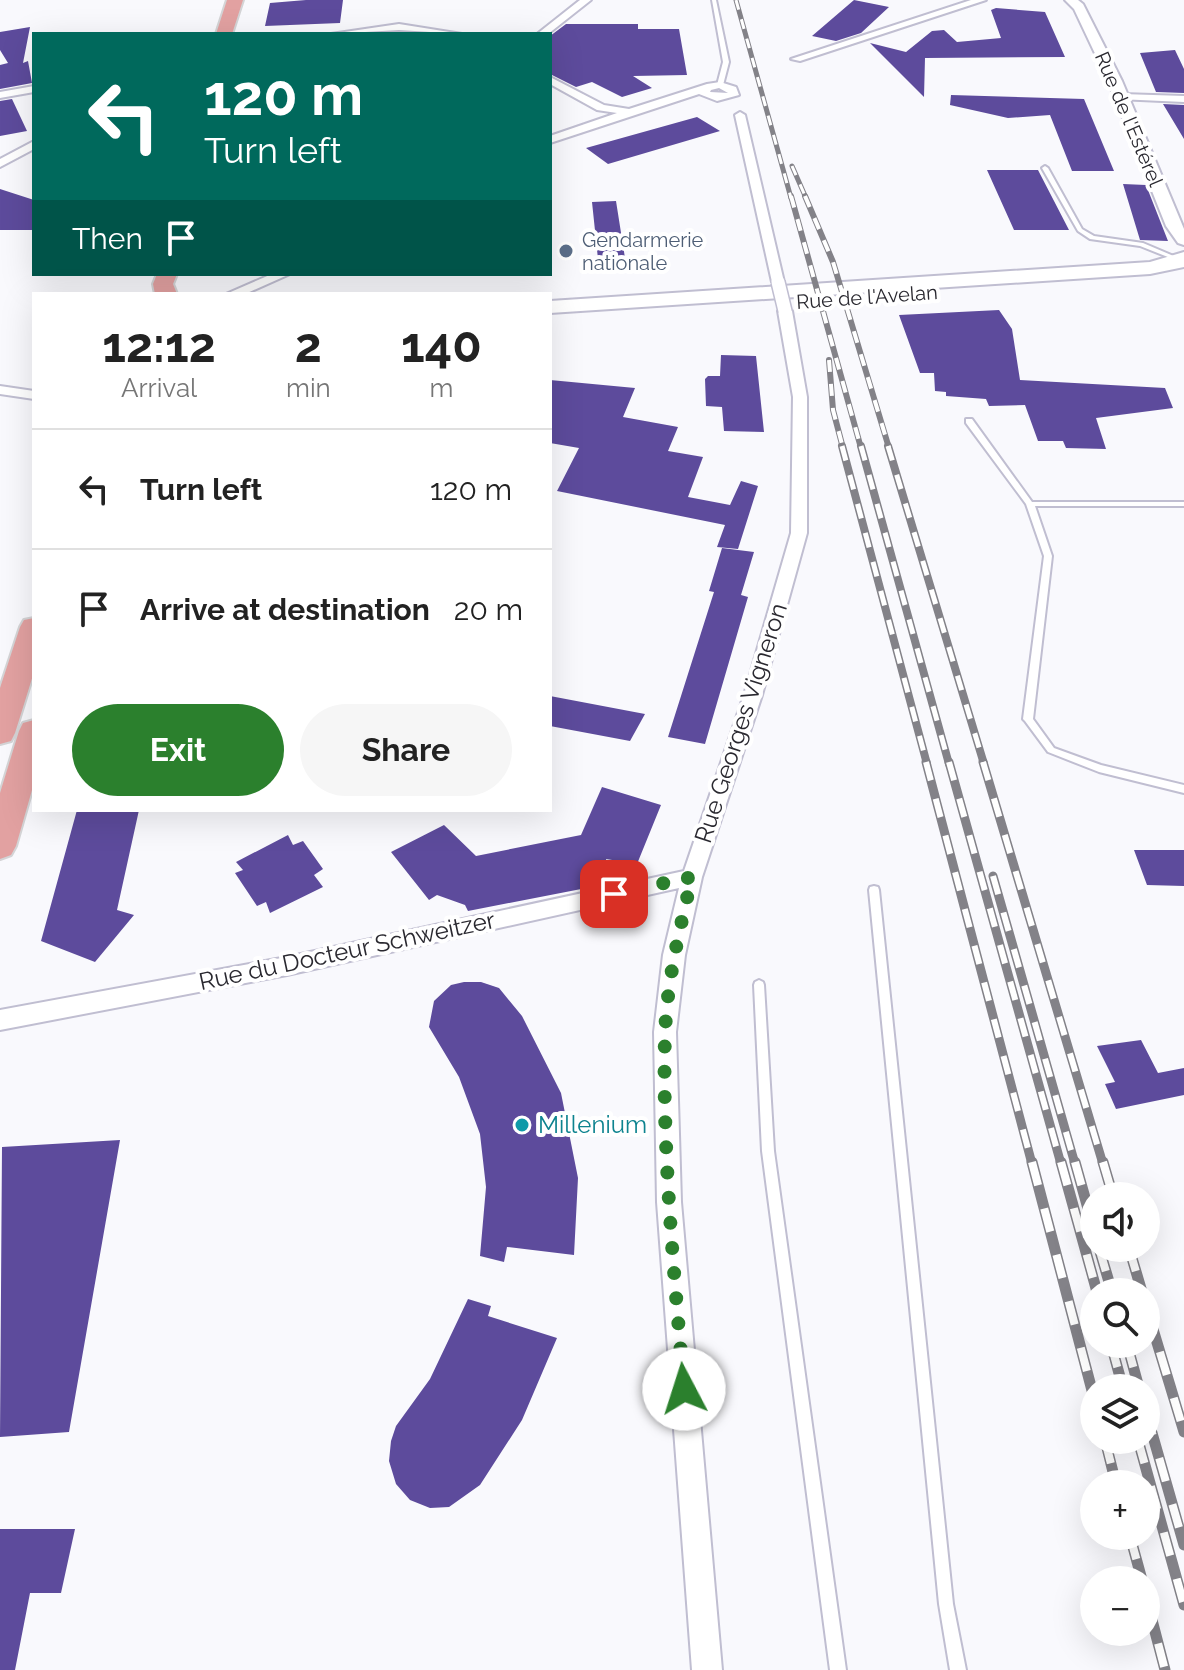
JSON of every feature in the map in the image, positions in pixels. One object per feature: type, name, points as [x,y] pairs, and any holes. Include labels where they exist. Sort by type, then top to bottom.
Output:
[{"type":"main road","points":[[225,32],[235,0]]},
{"type":"main road","points":[[243,32],[251,0]]},
{"type":"main road","name":"Rue de l'Avelan","points":[[552,307],[1183,260]]},
{"type":"main road","name":"Rue de l'Avelan","points":[[552,318],[1130,280],[1183,260]]},
{"type":"main road","points":[[0,733],[32,633]]},
{"type":"main road","points":[[0,846],[32,738]]},
{"type":"street","points":[[545,32],[586,0]]},
{"type":"street","points":[[796,59],[981,0]]},
{"type":"street","name":"Rue de l'Estérel","points":[[1071,0],[1079,7],[1122,97],[1174,226],[1183,260]]},
{"type":"street","points":[[354,32],[399,27],[440,32]]},
{"type":"street","points":[[552,81],[603,113]]},
{"type":"street","points":[[710,94],[720,85]]},
{"type":"street","name":"Rue Georges Vigneron","points":[[707,1670],[669,1202],[665,1032],[674,955],[692,877],[753,695],[799,533],[800,397],[785,311],[740,107],[731,96],[734,90],[720,85]]},
{"type":"street","points":[[0,95],[32,89]]},
{"type":"street","points":[[710,94],[729,103],[740,115]]},
{"type":"street","points":[[552,139],[603,113],[641,110],[680,98],[710,94],[731,96]]},
{"type":"street","points":[[1122,97],[1184,99]]},
{"type":"street","points":[[0,164],[32,145]]},
{"type":"street","points":[[251,291],[280,276]]},
{"type":"street","points":[[0,390],[29,392]]},
{"type":"street","name":"Rue du Docteur Schweitzer","points":[[0,1020],[287,966],[692,877]]},
{"type":"lane","points":[[714,0],[726,62],[720,85]]},
{"type":"lane","points":[[1045,168],[1080,230],[1092,238],[1141,244],[1183,260]]},
{"type":"lane","points":[[969,421],[1030,504],[1048,556],[1028,719],[1051,750],[1099,768],[1184,789]]},
{"type":"lane","points":[[1030,504],[1184,504]]},
{"type":"lane","points":[[874,890],[946,1604],[958,1670]]},
{"type":"lane","points":[[759,985],[768,1151],[838,1670]]},
{"type":"building","points":[[343,0],[340,23],[265,26],[270,3]]},
{"type":"building","points":[[854,0],[889,7],[861,33],[836,41],[812,36]]},
{"type":"building","points":[[991,10],[1045,12],[1065,57],[925,58],[924,97],[870,43],[906,52],[932,31],[944,30],[957,42],[1001,38]]},
{"type":"building","points":[[566,24],[638,24],[638,29],[679,29],[687,75],[633,76],[652,88],[622,97],[592,82],[576,87],[552,75],[552,34]]},
{"type":"building","points":[[30,27],[23,63],[28,61],[32,83],[0,89],[0,65],[8,63],[0,50],[0,32]]},
{"type":"building","points":[[1175,50],[1184,69],[1184,93],[1156,92],[1140,53]]},
{"type":"building","points":[[951,95],[1084,99],[1114,171],[1072,171],[1050,115],[1008,118],[950,105]]},
{"type":"building","points":[[12,99],[27,131],[0,136],[0,101]]},
{"type":"building","points":[[1163,104],[1184,105],[1184,139]]},
{"type":"building","points":[[697,117],[720,131],[608,164],[586,148]]},
{"type":"building","points":[[987,170],[1038,170],[1069,230],[1014,230]]},
{"type":"building","points":[[1123,184],[1146,185],[1168,241],[1140,240]]},
{"type":"building","points":[[0,189],[32,199],[32,230],[0,230]]},
{"type":"building","points":[[616,201],[625,258],[598,259],[592,202]]},
{"type":"building","points":[[999,310],[1012,329],[1020,380],[1165,388],[1173,408],[1096,418],[1106,449],[1066,448],[1063,441],[1038,441],[1025,405],[989,406],[986,399],[946,396],[946,392],[935,391],[934,373],[920,373],[899,315]]},
{"type":"building","points":[[721,355],[756,356],[764,432],[724,431],[722,407],[706,406],[705,379],[720,376]]},
{"type":"building","points":[[552,380],[635,388],[623,417],[678,427],[668,451],[703,457],[688,497],[730,505],[741,481],[758,486],[738,549],[717,547],[725,525],[557,491],[579,448],[552,443]]},
{"type":"building","points":[[722,548],[754,552],[741,595],[748,597],[705,744],[668,737],[714,592],[709,591]]},
{"type":"building","points":[[552,696],[645,714],[630,741],[552,726]]},
{"type":"building","points":[[602,787],[661,805],[637,864],[606,859],[612,883],[468,911],[465,905],[437,895],[429,900],[391,852],[444,825],[476,856],[581,835]]},
{"type":"building","points":[[76,812],[139,812],[117,910],[134,915],[95,962],[41,941]]},
{"type":"building","points":[[288,835],[293,845],[303,841],[323,869],[314,875],[323,887],[270,913],[266,902],[257,906],[235,873],[243,870],[236,862]]},
{"type":"building","points":[[1134,850],[1184,850],[1184,886],[1147,885]]},
{"type":"building","name":"Millenium","points":[[481,982],[499,988],[522,1016],[561,1093],[578,1178],[574,1255],[507,1247],[504,1262],[480,1256],[486,1187],[480,1134],[459,1077],[429,1027],[434,1001],[451,985]]},
{"type":"building","points":[[1141,1040],[1158,1073],[1184,1068],[1184,1095],[1116,1109],[1105,1084],[1115,1082],[1097,1046]]},
{"type":"building","points":[[120,1140],[69,1432],[0,1437],[2,1147]]},
{"type":"building","points":[[468,1299],[491,1306],[488,1316],[557,1338],[522,1420],[480,1485],[449,1507],[430,1508],[410,1500],[396,1484],[389,1461],[391,1441],[396,1426],[430,1379]]},
{"type":"building","points":[[0,1529],[75,1529],[61,1593],[30,1593],[15,1670],[0,1670]]},
{"type":"railway","points":[[736,0],[791,198]]},
{"type":"railway","points":[[792,166],[806,198]]},
{"type":"railway","points":[[791,196],[861,448]]},
{"type":"railway","points":[[805,196],[833,262],[889,448]]},
{"type":"railway","points":[[829,360],[833,410],[843,448]]},
{"type":"railway","points":[[842,446],[927,764]]},
{"type":"railway","points":[[861,446],[949,764]]},
{"type":"railway","points":[[888,446],[984,764]]},
{"type":"railway","points":[[926,762],[1032,1164]]},
{"type":"railway","points":[[949,762],[1061,1164]]},
{"type":"railway","points":[[983,762],[1103,1164]]},
{"type":"railway","points":[[993,876],[1075,1164]]},
{"type":"railway","points":[[1032,1162],[1088,1374]]},
{"type":"railway","points":[[1061,1162],[1093,1278]]},
{"type":"railway","points":[[1075,1162],[1081,1182]]},
{"type":"railway","points":[[1103,1162],[1109,1182]]},
{"type":"railway","points":[[1103,1262],[1108,1278]]},
{"type":"railway","points":[[1133,1262],[1138,1278]]},
{"type":"railway","points":[[1160,1352],[1184,1432]]},
{"type":"railway","points":[[1115,1358],[1119,1374]]},
{"type":"railway","points":[[1131,1358],[1135,1374]]},
{"type":"railway","points":[[1108,1454],[1112,1470]]},
{"type":"railway","points":[[1142,1454],[1184,1605]]},
{"type":"railway","points":[[1158,1454],[1184,1545]]},
{"type":"railway","points":[[1134,1550],[1138,1566]]},
{"type":"railway","points":[[1159,1646],[1165,1670]]},
{"type":"place","name":"Gendarmerie nationale","points":[[566,251]]},
{"type":"place","name":"Millenium","points":[[522,1125]]},
{"type":"route","points":[[614,894],[692,877],[674,955],[665,1032],[669,1202],[684,1389]]}]
